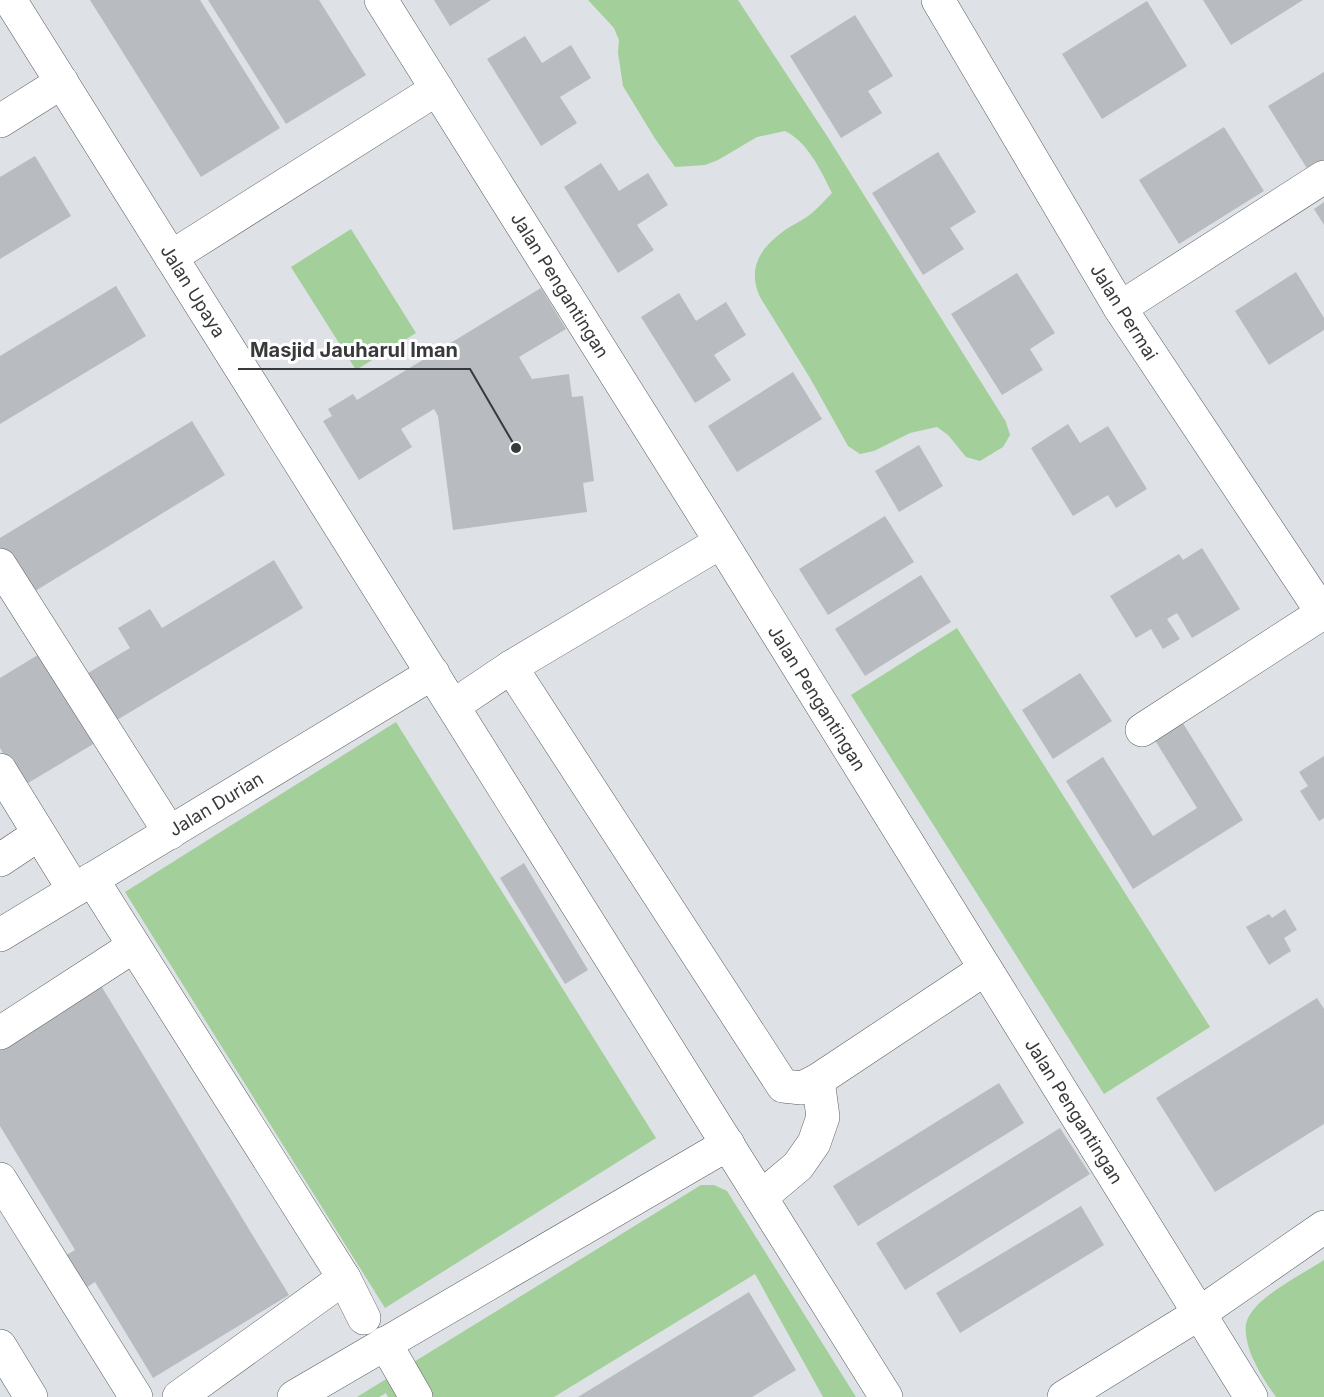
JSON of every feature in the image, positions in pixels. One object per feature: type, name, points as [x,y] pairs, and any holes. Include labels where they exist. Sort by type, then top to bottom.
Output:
[{"type":"street","name":"Jalan Upaya","points":[[10,0],[886,1397]]},
{"type":"street","name":"Jalan Pengantingan","points":[[381,0],[721,542],[1251,1397]]},
{"type":"street","name":"Jalan Permai","points":[[938,0],[1120,308],[1324,613]]},
{"type":"street","points":[[0,121],[62,82]]},
{"type":"street","points":[[171,256],[437,89]]},
{"type":"street","points":[[1120,308],[1324,177]]},
{"type":"street","points":[[453,706],[511,667],[721,542]]},
{"type":"street","points":[[0,565],[170,832]]},
{"type":"street","points":[[1142,730],[1324,613]]},
{"type":"street","points":[[511,667],[783,1086],[802,1088],[818,1080],[985,969]]},
{"type":"street","name":"Jalan Durian","points":[[0,935],[433,673]]},
{"type":"street","points":[[0,770],[39,834],[134,946],[344,1278],[364,1318]]},
{"type":"street","points":[[0,860],[39,834]]},
{"type":"street","points":[[0,1033],[134,946]]},
{"type":"street","points":[[761,1197],[798,1166],[814,1143],[824,1117],[818,1080]]},
{"type":"street","points":[[294,1397],[728,1144]]},
{"type":"street","points":[[0,1179],[136,1397]]},
{"type":"street","points":[[1064,1397],[1200,1313],[1324,1227]]},
{"type":"street","points":[[179,1397],[344,1278]]},
{"type":"street","points":[[385,1343],[416,1397]]},
{"type":"street","points":[[0,1346],[32,1397]]},
{"type":"green space","points":[[588,0],[738,0],[829,139],[1006,422],[1010,435],[1003,447],[980,461],[966,457],[948,435],[937,427],[910,433],[874,451],[860,454],[848,446],[810,378],[760,297],[756,286],[756,266],[764,250],[788,228],[812,213],[832,193],[818,167],[800,142],[785,131],[757,137],[705,165],[675,167],[623,86],[618,53],[619,40],[614,28]]},
{"type":"green space","points":[[351,229],[416,333],[356,370],[291,267]]},
{"type":"green space","points":[[957,628],[1210,1027],[1104,1094],[851,695]]},
{"type":"green space","points":[[396,722],[656,1138],[385,1308],[125,892]]},
{"type":"green space","points":[[701,1185],[714,1185],[727,1191],[856,1397],[823,1397],[755,1274],[554,1397],[388,1397],[386,1393],[379,1397],[357,1397]]},
{"type":"green space","points":[[1324,1260],[1324,1397],[1276,1397],[1252,1356],[1246,1324],[1257,1305],[1267,1296]]},
{"type":"building","points":[[90,0],[200,0],[280,128],[201,177]]},
{"type":"building","points":[[208,0],[319,0],[366,75],[286,124]]},
{"type":"building","points":[[434,0],[491,0],[450,26]]},
{"type":"building","points":[[1203,0],[1303,0],[1231,45]]},
{"type":"building","points":[[1147,1],[1187,66],[1102,119],[1062,54]]},
{"type":"building","points":[[855,15],[893,76],[868,91],[882,113],[841,138],[790,56]]},
{"type":"building","points":[[525,36],[542,63],[571,45],[591,78],[560,97],[577,123],[541,146],[487,59]]},
{"type":"building","points":[[1324,72],[1324,161],[1308,170],[1268,106]]},
{"type":"building","points":[[1224,127],[1264,191],[1179,244],[1139,180]]},
{"type":"building","points":[[938,152],[976,212],[950,228],[964,249],[923,275],[872,193]]},
{"type":"building","points":[[35,156],[71,216],[0,259],[0,177]]},
{"type":"building","points":[[601,163],[619,191],[648,173],[668,205],[637,225],[654,250],[618,273],[564,187]]},
{"type":"building","points":[[1324,202],[1324,225],[1314,209]]},
{"type":"building","points":[[1296,272],[1324,318],[1324,330],[1269,365],[1235,311]]},
{"type":"building","points":[[1017,273],[1055,333],[1030,349],[1043,370],[1002,395],[951,314]]},
{"type":"building","points":[[116,286],[146,336],[0,424],[0,356]]},
{"type":"building","points":[[541,288],[566,329],[519,357],[532,379],[569,374],[572,397],[583,396],[594,481],[583,483],[587,512],[453,530],[438,416],[434,409],[401,429],[412,447],[359,480],[323,421],[332,416],[328,409],[353,394],[357,400]]},
{"type":"building","points":[[679,293],[696,321],[726,302],[746,335],[714,355],[731,380],[695,403],[641,317]]},
{"type":"building","points":[[793,372],[822,419],[737,472],[708,426]]},
{"type":"building","points":[[192,421],[225,475],[27,596],[0,551],[0,538]]},
{"type":"building","points":[[1068,424],[1080,443],[1108,426],[1147,489],[1116,508],[1108,495],[1073,516],[1031,448]]},
{"type":"building","points":[[919,445],[943,486],[899,512],[875,471]]},
{"type":"building","points":[[885,516],[914,562],[828,615],[799,569]]},
{"type":"building","points":[[1202,548],[1240,609],[1192,638],[1177,613],[1167,619],[1180,639],[1163,649],[1151,629],[1136,638],[1110,596],[1179,554],[1183,560]]},
{"type":"building","points":[[274,560],[303,608],[117,720],[88,673],[130,648],[118,628],[150,609],[162,628]]},
{"type":"building","points":[[921,575],[951,622],[865,676],[835,629]]},
{"type":"building","points":[[41,653],[95,743],[23,786],[0,748],[0,678]]},
{"type":"building","points":[[1080,673],[1112,721],[1053,759],[1022,710]]},
{"type":"building","points":[[1176,712],[1243,820],[1133,889],[1066,781],[1103,757],[1153,836],[1197,808],[1148,729]]},
{"type":"building","points":[[1324,756],[1324,818],[1319,821],[1300,791],[1308,786],[1299,772]]},
{"type":"building","points":[[524,863],[588,970],[565,984],[500,878]]},
{"type":"building","points":[[1285,909],[1297,930],[1284,938],[1291,951],[1269,965],[1246,927],[1269,914],[1272,918]]},
{"type":"building","points":[[100,984],[289,1295],[153,1378],[95,1282],[73,1296],[53,1263],[75,1250],[0,1126],[0,1044]]},
{"type":"building","points":[[1317,998],[1324,1009],[1324,1124],[1215,1192],[1156,1098]]},
{"type":"building","points":[[999,1083],[1024,1123],[858,1226],[833,1186]]},
{"type":"building","points":[[1060,1128],[1090,1174],[905,1290],[876,1243]]},
{"type":"building","points":[[1081,1206],[1104,1245],[960,1333],[936,1293]]},
{"type":"building","points":[[749,1292],[796,1370],[752,1397],[578,1397]]},
{"type":"place","name":"Masjid Jauharul Iman","points":[[516,448]]}]
